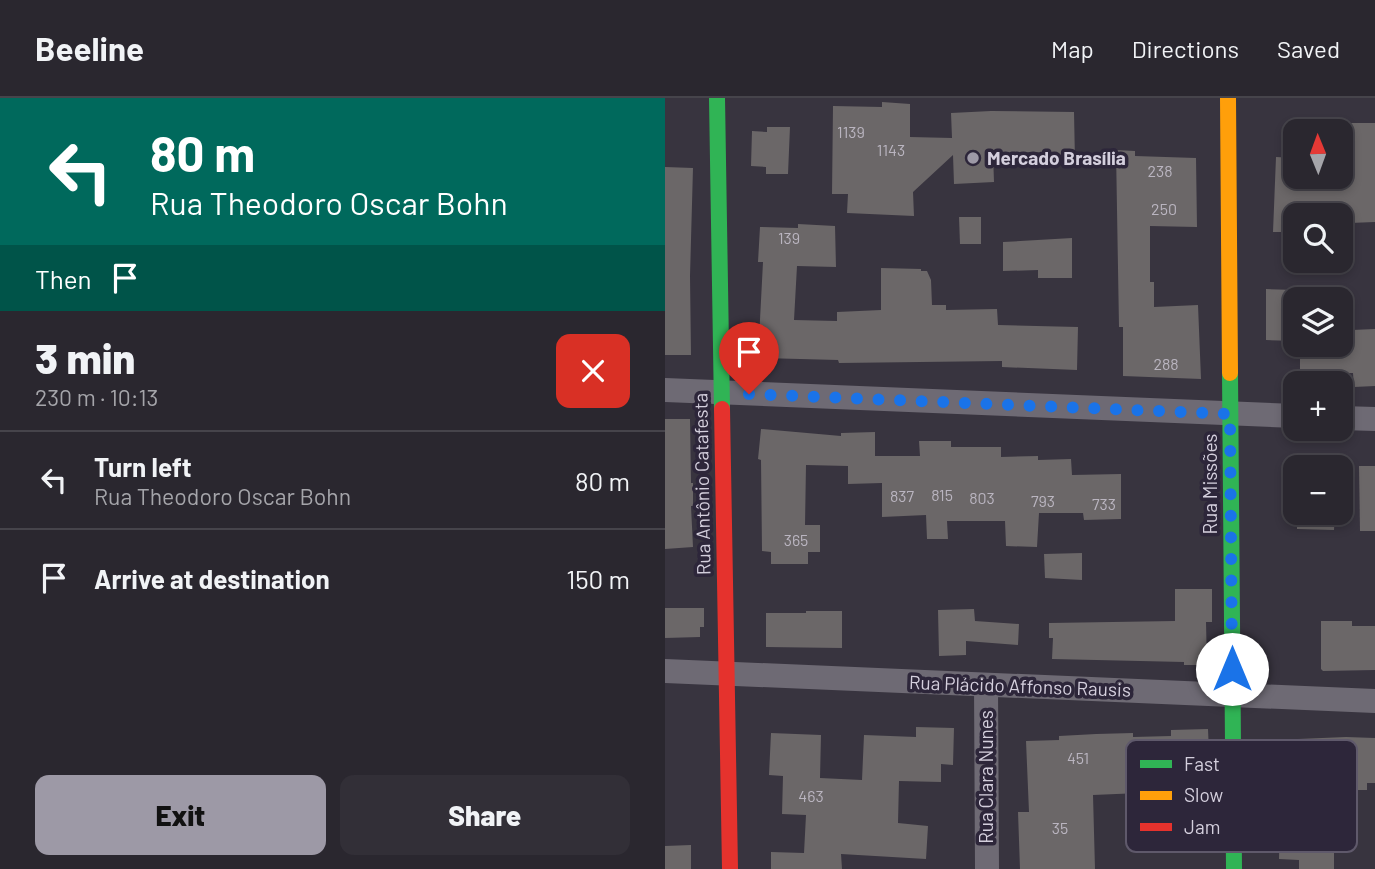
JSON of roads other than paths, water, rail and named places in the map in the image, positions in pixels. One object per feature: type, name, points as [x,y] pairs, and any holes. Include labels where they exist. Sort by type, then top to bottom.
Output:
[{"type":"street","name":"Rua Antônio Catafesta","points":[[717,98],[730,869]]},
{"type":"street","name":"Rua Missões","points":[[1228,98],[1233,740]]},
{"type":"street","points":[[665,390],[1283,416]]},
{"type":"street","points":[[1353,418],[1375,419]]},
{"type":"street","name":"Rua Plácido Affonso Rausis","points":[[665,671],[1375,701]]},
{"type":"street","name":"Rua Clara Nunes","points":[[986,685],[987,869]]},
{"type":"place","name":"Mercado Brasília","points":[[973,158]]}]
